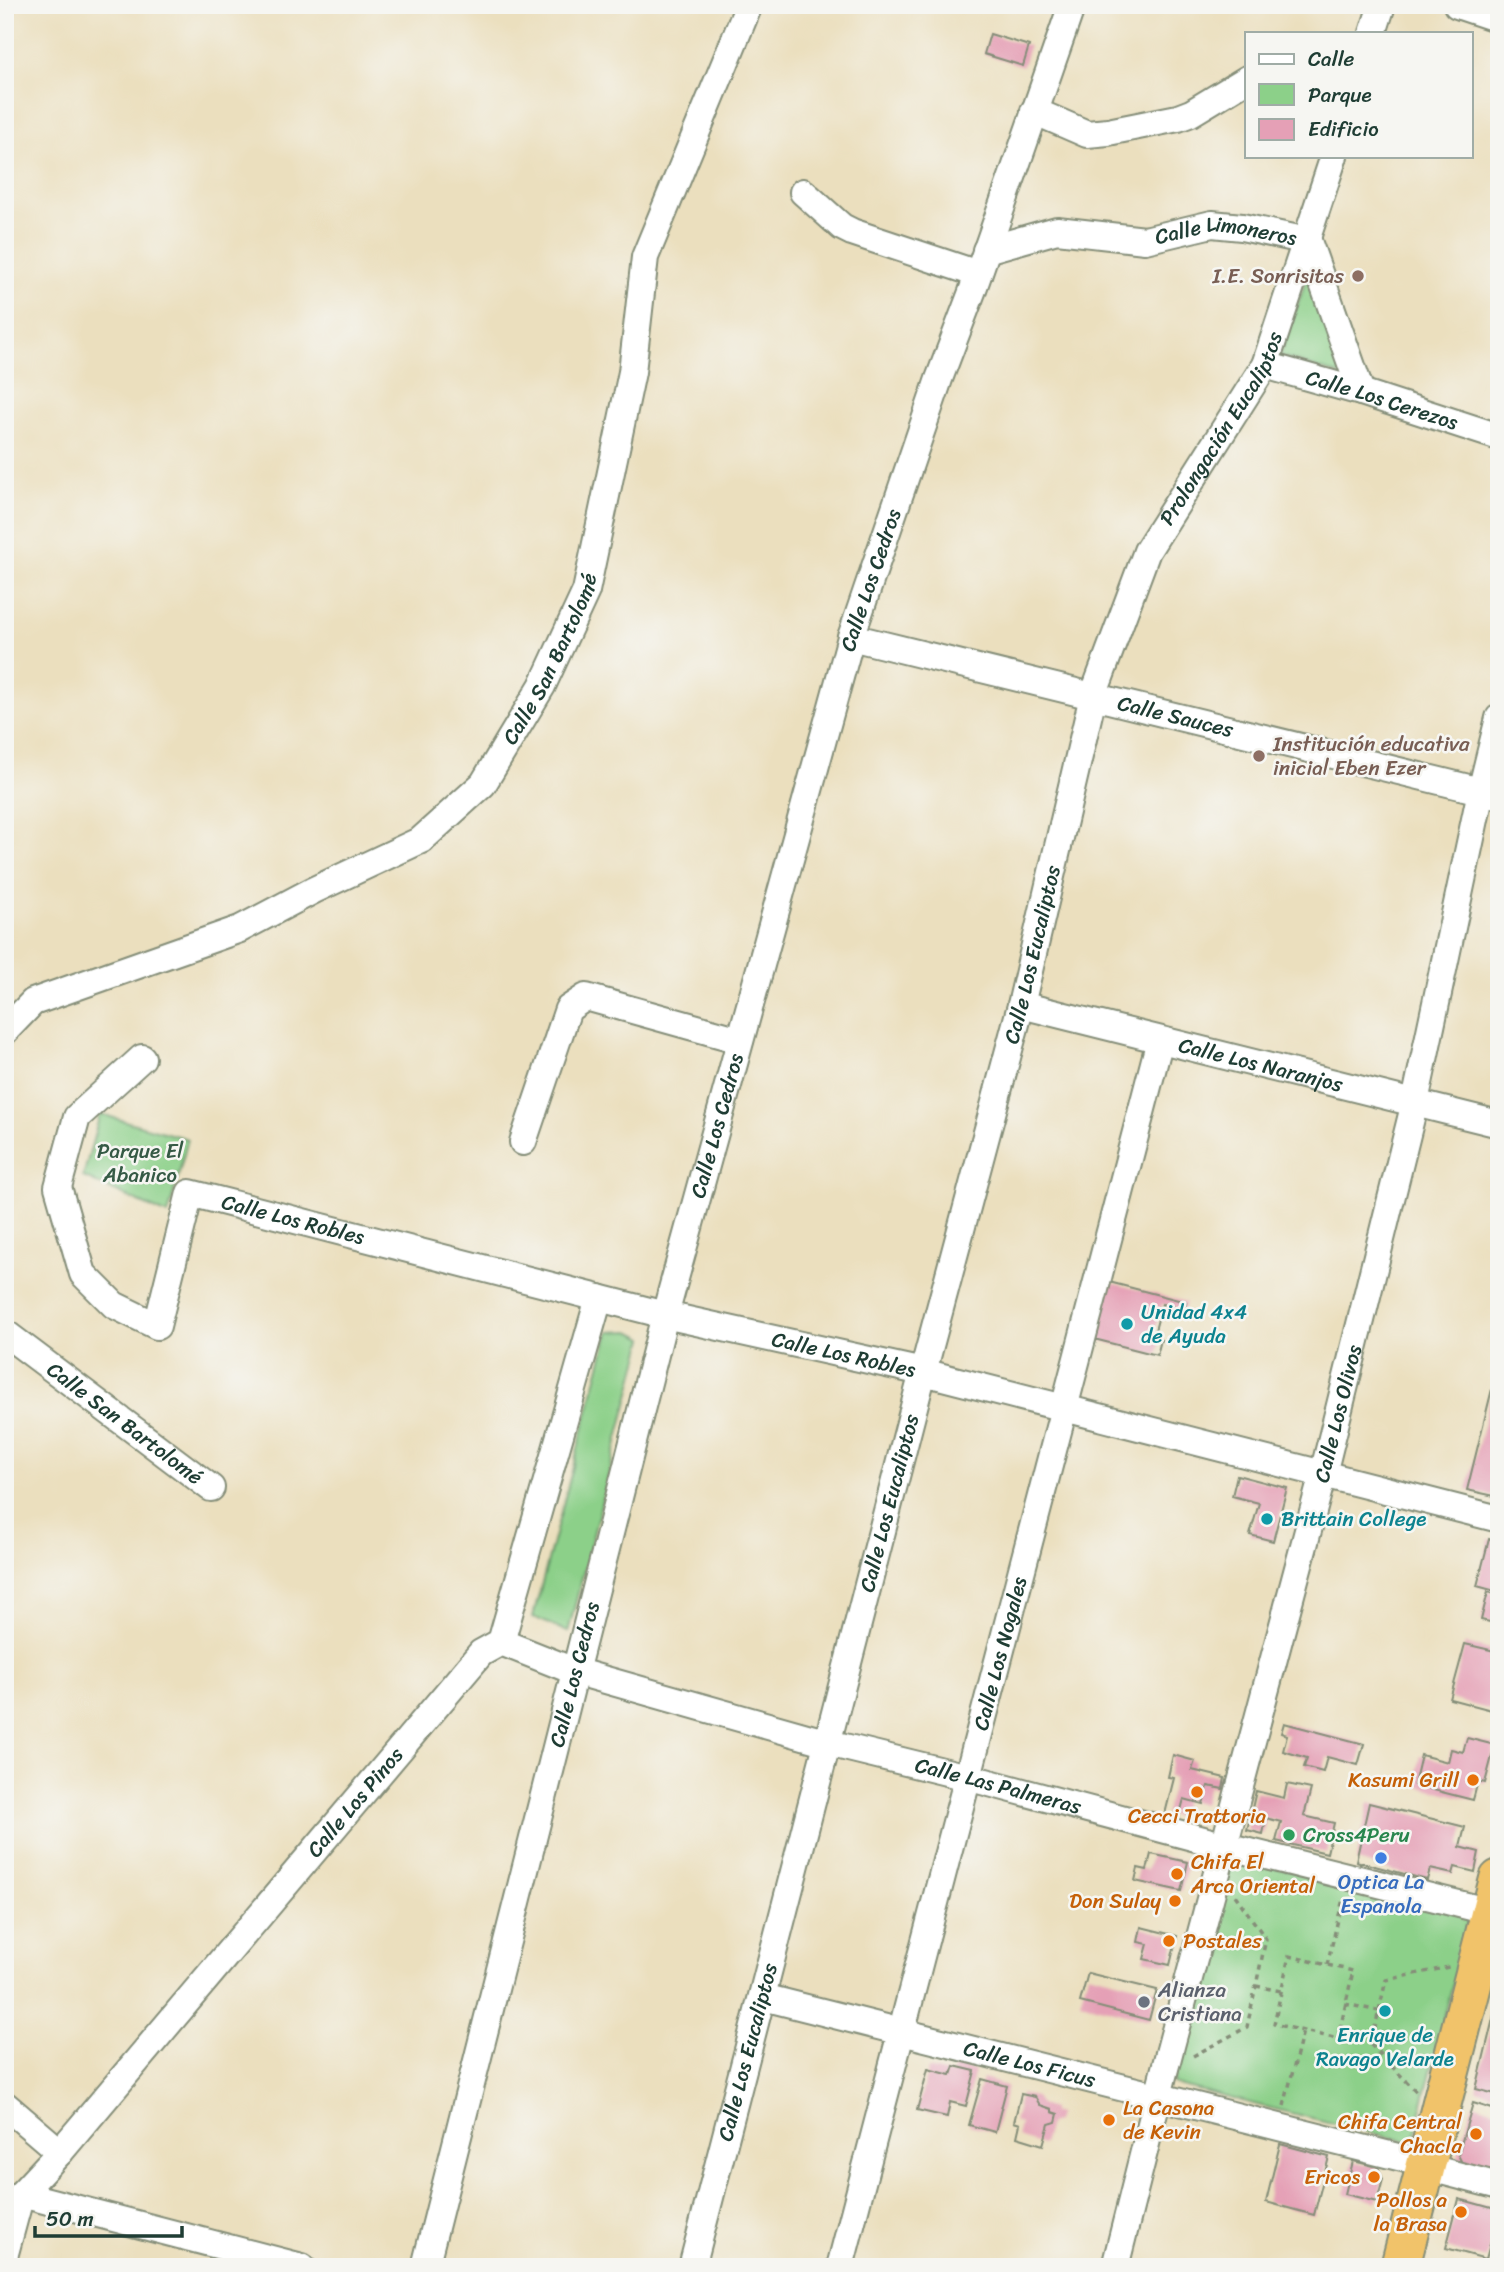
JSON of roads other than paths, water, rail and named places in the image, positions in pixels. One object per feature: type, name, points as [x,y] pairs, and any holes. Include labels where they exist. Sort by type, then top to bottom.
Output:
[{"type":"highway","points":[[1401,2267],[1496,1902]]},
{"type":"street","name":"Calle San Bartolomé","points":[[5,1031],[33,1002],[240,929],[314,890],[421,840],[484,784],[542,685],[586,590],[632,372],[645,257],[749,5]]},
{"type":"street","name":"Calle Los Cedros","points":[[425,2267],[665,1315],[851,637],[934,392],[1072,5]]},
{"type":"street","points":[[1373,32],[1382,5]]},
{"type":"street","points":[[1457,5],[1499,19]]},
{"type":"street","points":[[1034,111],[1087,134],[1108,132],[1178,118],[1245,80]]},
{"type":"street","name":"Prolongación Eucaliptos","points":[[1093,696],[1147,551],[1265,365],[1333,158]]},
{"type":"street","points":[[803,192],[842,227],[864,238],[982,262]]},
{"type":"street","name":"Calle Limoneros","points":[[982,262],[1057,230],[1145,240],[1212,224],[1242,227],[1308,241],[1361,392]]},
{"type":"street","name":"Calle Los Cerezos","points":[[1265,365],[1361,392],[1499,437]]},
{"type":"street","name":"Calle Sauces","points":[[851,637],[1490,794]]},
{"type":"street","name":"Calle Los Eucaliptos","points":[[692,2267],[923,1372],[1021,1005],[1093,696]]},
{"type":"street","name":"Calle Los Olivos","points":[[1115,2267],[1323,1474],[1490,794],[1499,718]]},
{"type":"street","points":[[523,1142],[568,1009],[586,997],[740,1040]]},
{"type":"street","name":"Calle Los Naranjos","points":[[1021,1005],[1499,1124]]},
{"type":"street","name":"Calle Los Nogales","points":[[840,2267],[1160,1040]]},
{"type":"street","name":"Calle Los Robles","points":[[142,1058],[78,1117],[58,1187],[83,1274],[114,1305],[158,1326],[190,1193],[665,1315],[923,1372],[1499,1519]]},
{"type":"street","points":[[501,1642],[599,1298]]},
{"type":"street","name":"Calle San Bartolomé","points":[[5,1334],[211,1488]]},
{"type":"street","name":"Calle Las Palmeras","points":[[501,1642],[574,1671],[828,1743],[1226,1846],[1496,1902]]},
{"type":"street","name":"Calle Los Pinos","points":[[5,2253],[21,2194],[60,2152],[481,1653],[501,1642]]},
{"type":"street","name":"Calle Los Ficus","points":[[763,1997],[1406,2159],[1426,2167],[1499,2186]]},
{"type":"street","points":[[5,2105],[60,2152]]},
{"type":"street","points":[[21,2194],[302,2267]]},
{"type":"place","name":"I.E. Sonrisitas","points":[[1358,276]]},
{"type":"place","name":"Institución educativa inicial Eben Ezer","points":[[1259,756]]},
{"type":"place","name":"Unidad 4x4 de Ayuda","points":[[1127,1324]]},
{"type":"place","name":"Brittain College","points":[[1267,1519]]},
{"type":"place","name":"Kasumi Grill","points":[[1473,1780]]},
{"type":"place","name":"Cecci Trattoria","points":[[1197,1792]]},
{"type":"place","name":"Cross4Peru","points":[[1289,1835]]},
{"type":"place","name":"Optica La Espanola","points":[[1381,1858]]},
{"type":"place","name":"Chifa El Arca Oriental","points":[[1177,1874]]},
{"type":"place","name":"Don Sulay","points":[[1175,1901]]},
{"type":"place","name":"Postales","points":[[1169,1941]]},
{"type":"place","name":"Alianza Cristiana","points":[[1144,2002]]},
{"type":"place","name":"Enrique de Ravago Velarde","points":[[1385,2011]]},
{"type":"place","name":"La Casona de Kevin","points":[[1109,2120]]},
{"type":"place","name":"Chifa Central Chacla","points":[[1476,2134]]},
{"type":"place","name":"Ericos","points":[[1374,2177]]},
{"type":"place","name":"Pollos a la Brasa","points":[[1461,2212]]},
{"type":"park label","name":"Parque El Abanico","points":[[140,1163]]}]
